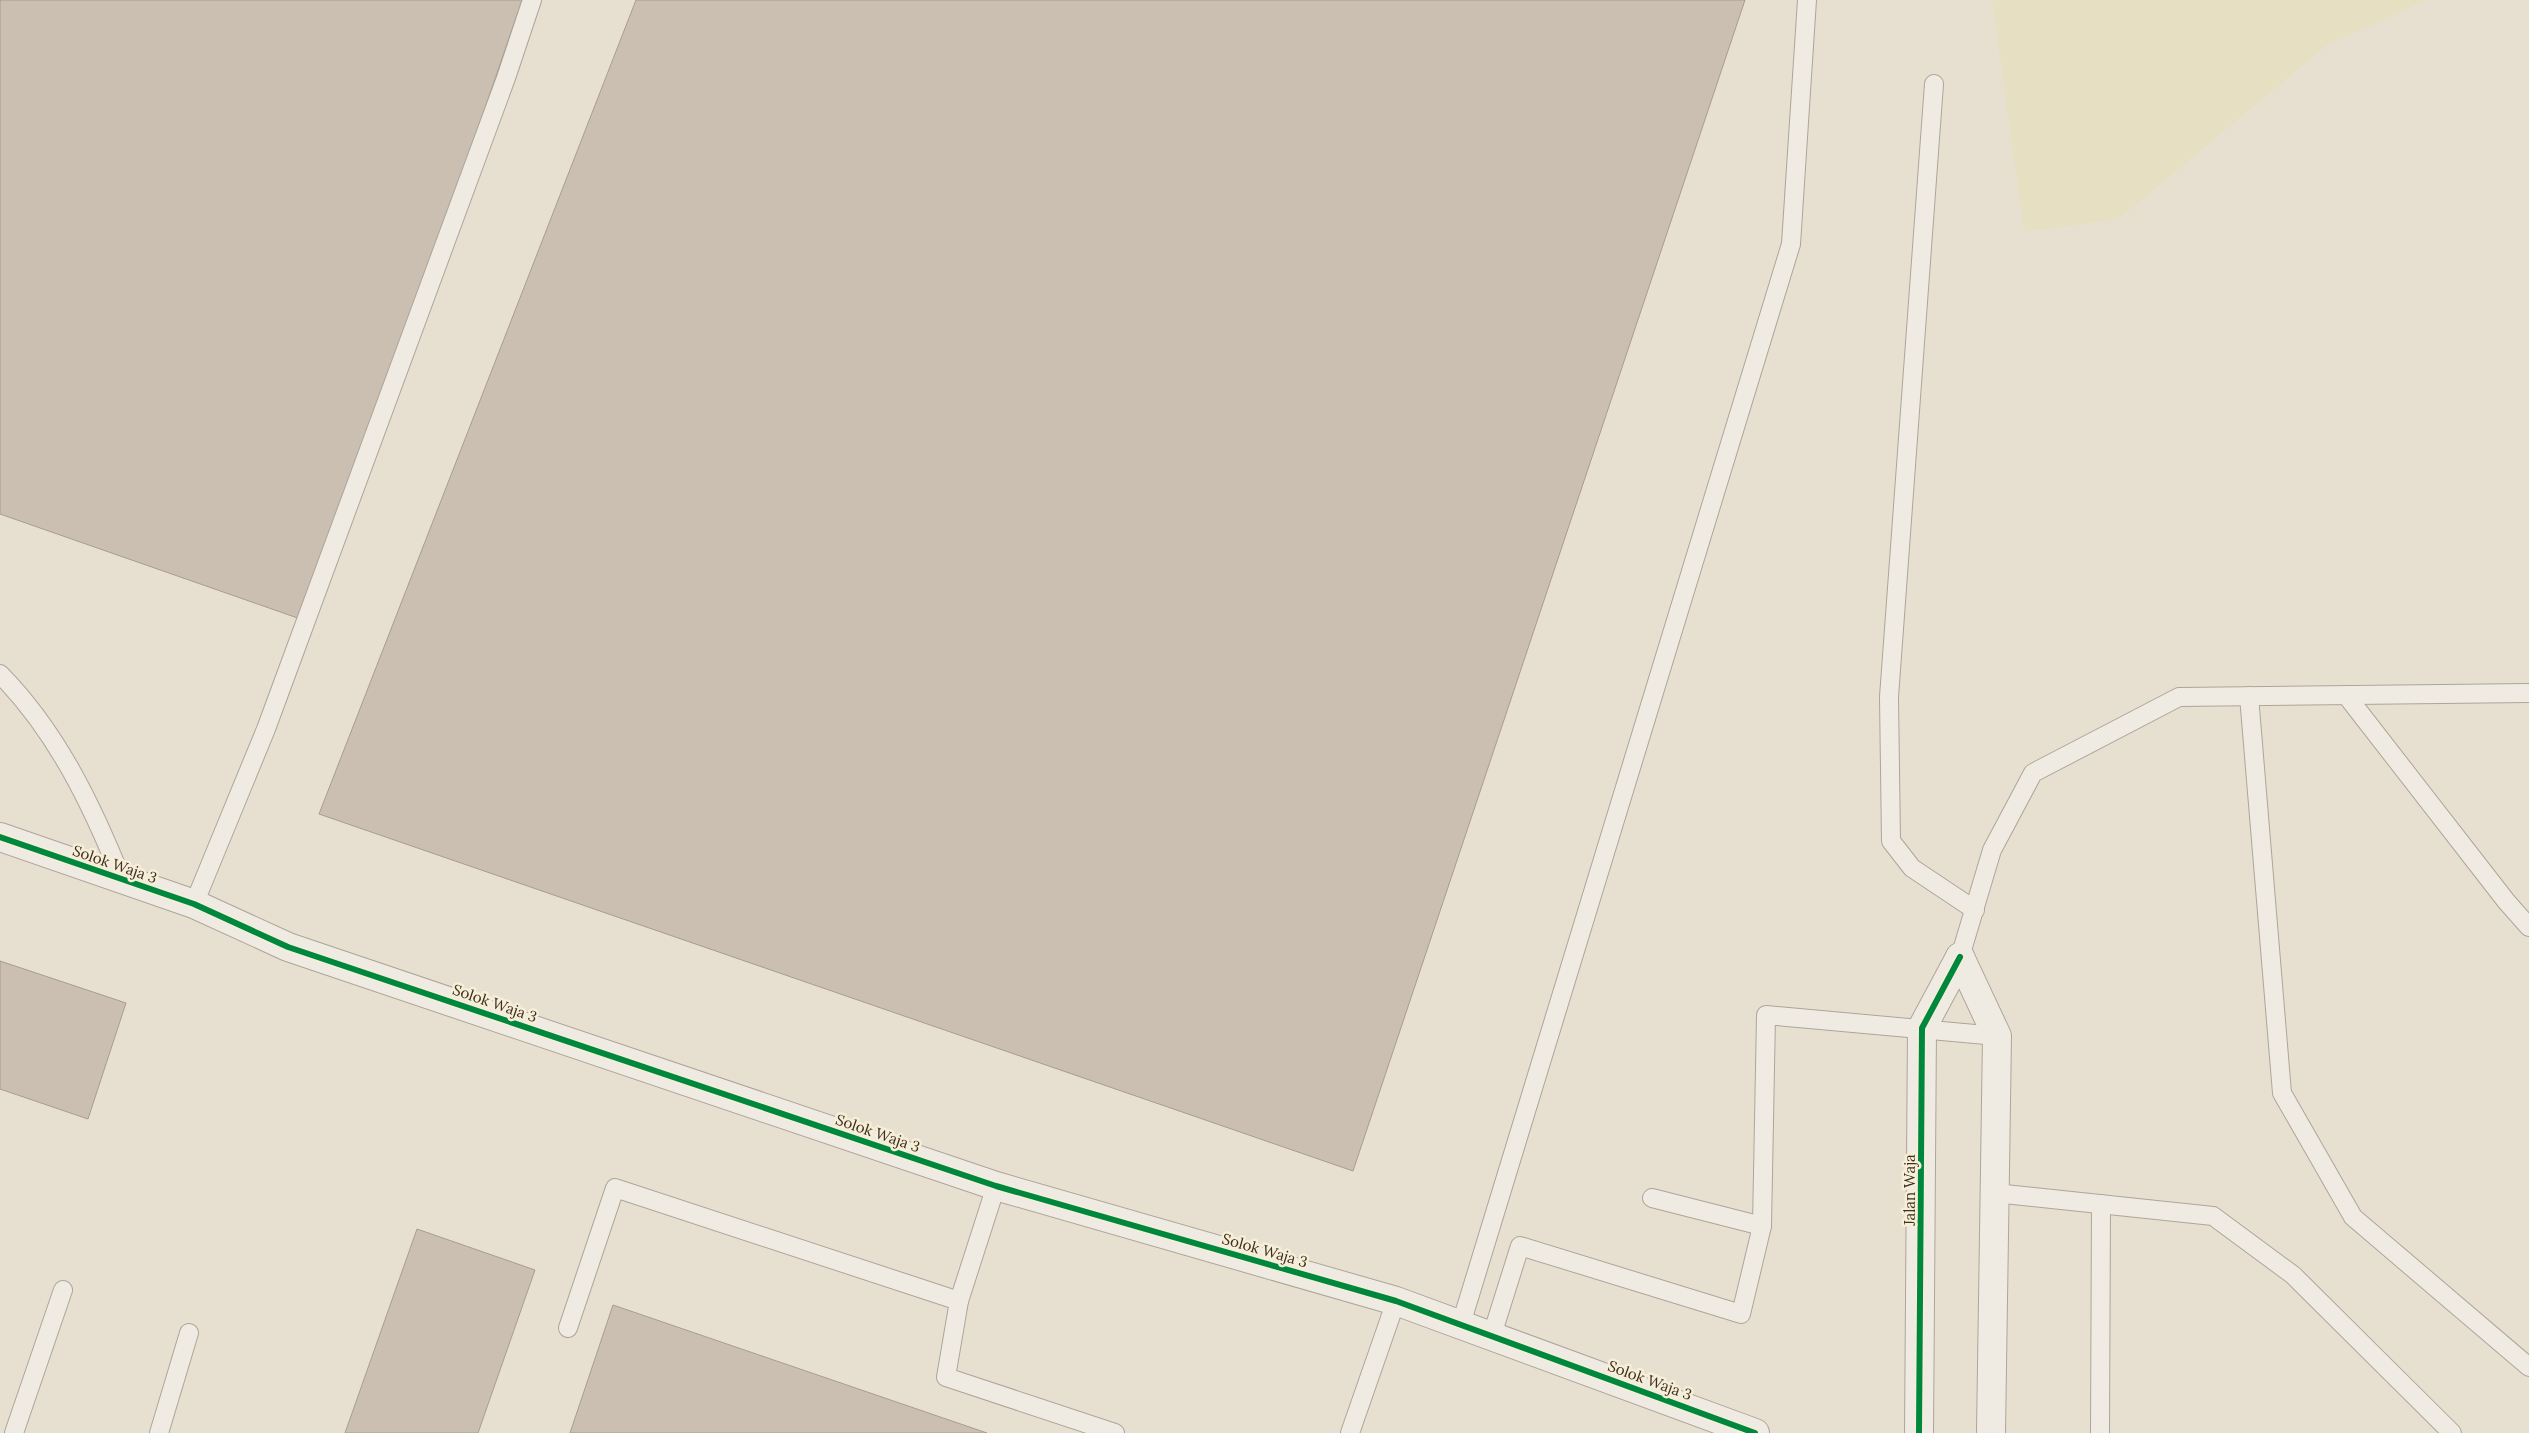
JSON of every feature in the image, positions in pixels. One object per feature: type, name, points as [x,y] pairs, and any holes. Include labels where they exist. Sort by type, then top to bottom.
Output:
[{"type":"street","name":"Solok Waja 3","points":[[0,837],[194,904],[288,947],[996,1186],[1396,1300],[1755,1433]]},
{"type":"street","name":"Jalan Waja","points":[[1919,1433],[1922,1028],[1960,957]]},
{"type":"street","points":[[1960,957],[1996,1036],[1992,1433]]},
{"type":"lane","points":[[194,904],[266,728],[506,78],[532,0]]},
{"type":"lane","points":[[1460,1324],[1791,244],[1807,0]]},
{"type":"lane","points":[[1934,84],[1889,697],[1891,841],[1912,868],[1975,910]]},
{"type":"lane","points":[[0,674],[54,740],[100,826],[122,880]]},
{"type":"lane","points":[[1960,957],[1992,850],[2033,773],[2179,696],[2529,694]]},
{"type":"lane","points":[[2346,695],[2506,901],[2529,927]]},
{"type":"lane","points":[[2249,696],[2282,1094],[2353,1217],[2529,1367]]},
{"type":"lane","points":[[1492,1335],[1520,1246],[1741,1314],[1762,1226],[1766,1015],[1996,1036]]},
{"type":"lane","points":[[996,1186],[959,1301],[946,1377],[1115,1433]]},
{"type":"lane","points":[[568,1328],[615,1188],[959,1301]]},
{"type":"lane","points":[[1995,1193],[2213,1216],[2293,1274],[2452,1433]]},
{"type":"lane","points":[[1652,1198],[1762,1226]]},
{"type":"lane","points":[[2100,1433],[2101,1204]]},
{"type":"lane","points":[[14,1433],[63,1290]]},
{"type":"lane","points":[[1353,1432],[1396,1300]]},
{"type":"lane","points":[[159,1433],[189,1333]]},
{"type":"shaded area","points":[[1992,0],[2427,0],[2326,46],[2119,219],[2024,232]]},
{"type":"building","points":[[0,0],[522,0],[309,622],[0,514]]},
{"type":"building","points":[[636,0],[1745,0],[1353,1171],[319,814]]},
{"type":"building","points":[[0,961],[126,1003],[88,1119],[0,1089]]},
{"type":"building","points":[[417,1229],[535,1270],[478,1433],[345,1433]]},
{"type":"building","points":[[613,1305],[987,1433],[570,1433]]},
{"type":"cycle path","points":[[0,837],[194,904],[288,947],[996,1186],[1396,1301],[1755,1433]]},
{"type":"cycle path","points":[[1919,1433],[1922,1028],[1960,957]]}]
